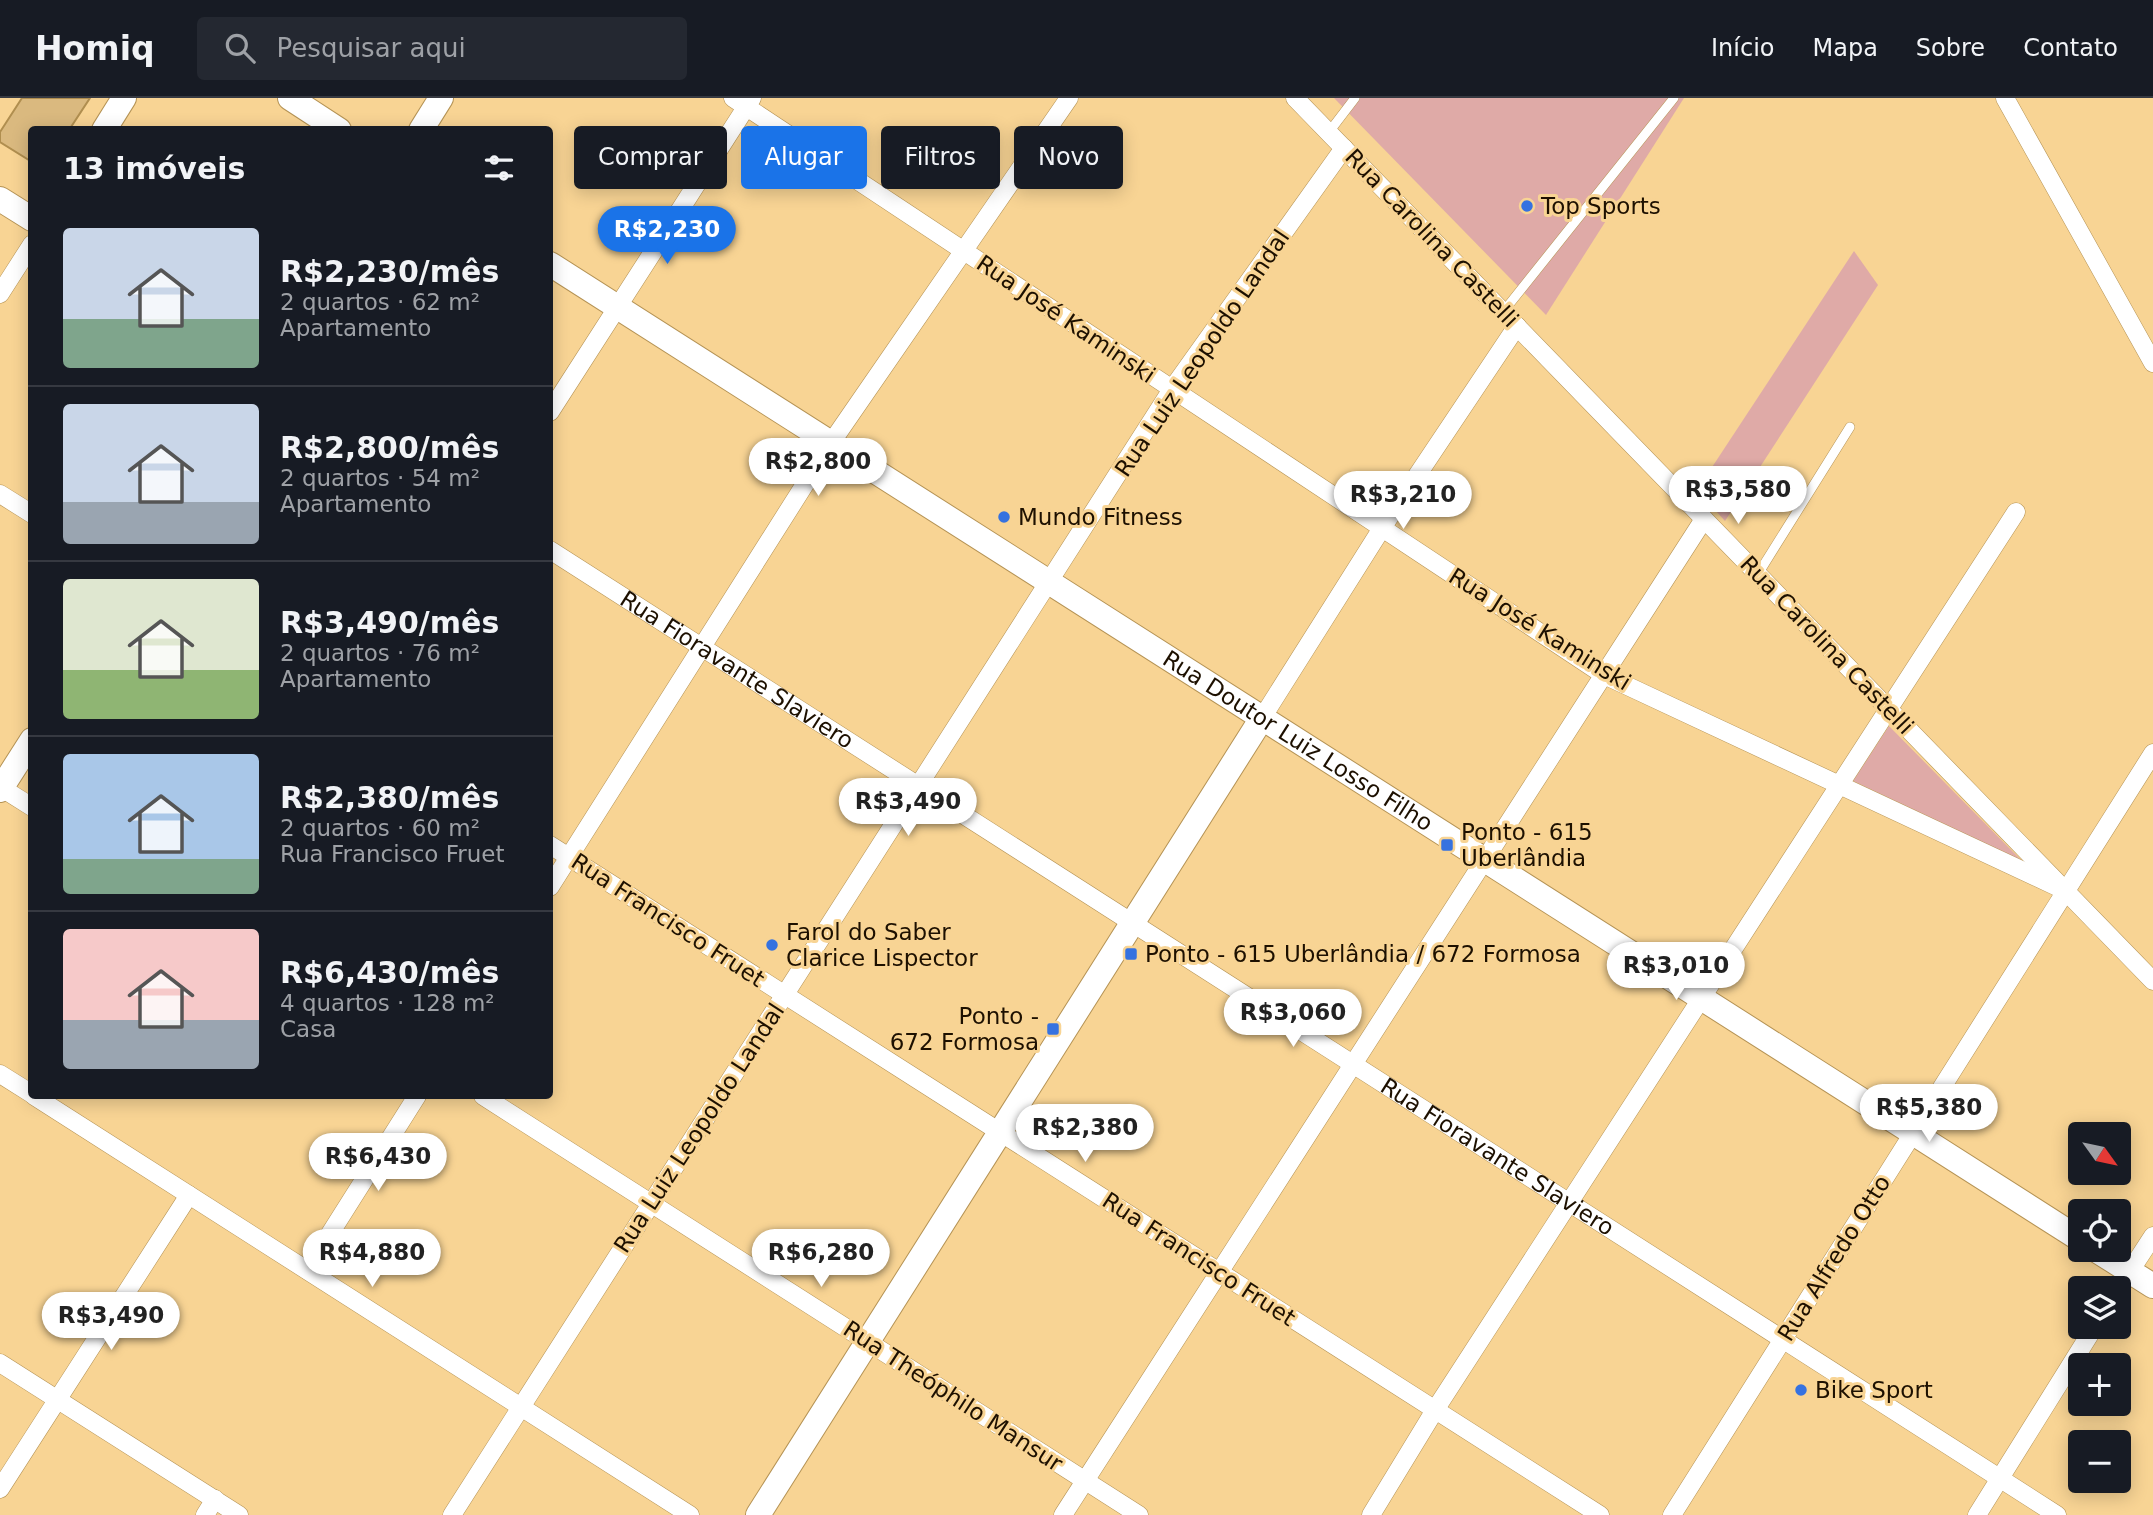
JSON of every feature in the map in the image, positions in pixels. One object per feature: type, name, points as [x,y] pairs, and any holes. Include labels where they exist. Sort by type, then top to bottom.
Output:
[{"type":"street","points":[[106,126],[124,98]]},
{"type":"street","points":[[290,98],[333,126]]},
{"type":"street","points":[[424,126],[441,98]]},
{"type":"street","points":[[553,882],[831,443],[1069,98]]},
{"type":"street","name":"Rua Carolina Castelli","points":[[1295,98],[2153,981]]},
{"type":"street","points":[[2006,98],[2153,363]]},
{"type":"street","points":[[553,407],[744,101]]},
{"type":"street","name":"Rua José Kaminski","points":[[744,101],[964,251],[1604,675],[2066,891]]},
{"type":"street","name":"Rua Luiz Leopoldo Landal","points":[[452,1515],[1172,389],[1344,148]]},
{"type":"street","points":[[0,199],[28,216]]},
{"type":"street","points":[[0,294],[28,250]]},
{"type":"street","name":"Rua Doutor Luiz Losso Filho","points":[[553,266],[2068,1232]]},
{"type":"street","points":[[758,1515],[1382,528],[1517,326]]},
{"type":"street","points":[[0,494],[28,512]]},
{"type":"street","points":[[1371,1515],[1435,1410],[2016,512]]},
{"type":"street","points":[[1063,1515],[1704,519]]},
{"type":"street","name":"Rua Fioravante Slaviero","points":[[553,552],[2057,1515]]},
{"type":"street","points":[[28,746],[0,788],[28,805]]},
{"type":"street","name":"Rua Alfredo Otto","points":[[1672,1515],[2153,753]]},
{"type":"street","name":"Rua Francisco Fruet","points":[[553,847],[1600,1515]]},
{"type":"street","points":[[0,1074],[28,1092]]},
{"type":"street","points":[[39,1099],[690,1515]]},
{"type":"street","points":[[306,1270],[415,1099]]},
{"type":"street","name":"Rua Theóphilo Mansur","points":[[488,1099],[1139,1515]]},
{"type":"street","points":[[0,1489],[189,1195]]},
{"type":"street","points":[[2127,1276],[2153,1236]]},
{"type":"street","points":[[2107,1262],[2120,1276]]},
{"type":"street","points":[[2131,1281],[2153,1286]]},
{"type":"street","points":[[1977,1515],[2087,1339]]},
{"type":"street","points":[[0,1363],[239,1515]]},
{"type":"street","points":[[205,1515],[215,1499]]},
{"type":"lane","points":[[1329,132],[1355,98]]},
{"type":"lane","points":[[1503,312],[1674,98]]},
{"type":"lane","points":[[1758,574],[1850,427]]},
{"type":"shaded area","name":"Top Sports","points":[[1334,98],[1684,98],[1546,315]]},
{"type":"shaded area","points":[[1854,251],[1878,285],[1725,521],[1697,490]]},
{"type":"shaded area","points":[[1889,726],[2022,861],[1853,781]]},
{"type":"building","points":[[22,98],[90,98],[72,126],[28,126],[28,160],[0,142],[0,132]]},
{"type":"place","name":"Top Sports","points":[[1527,206]]},
{"type":"place","name":"Mundo Fitness","points":[[1004,517]]},
{"type":"place","name":"Ponto - 615 Uberlândia","points":[[1447,845]]},
{"type":"place","name":"Farol do Saber Clarice Lispector","points":[[772,945]]},
{"type":"place","name":"Ponto - 615 Uberlândia / 672 Formosa","points":[[1131,954]]},
{"type":"place","name":"Ponto - 672 Formosa","points":[[1053,1029]]},
{"type":"place","name":"Bike Sport","points":[[1801,1390]]}]
